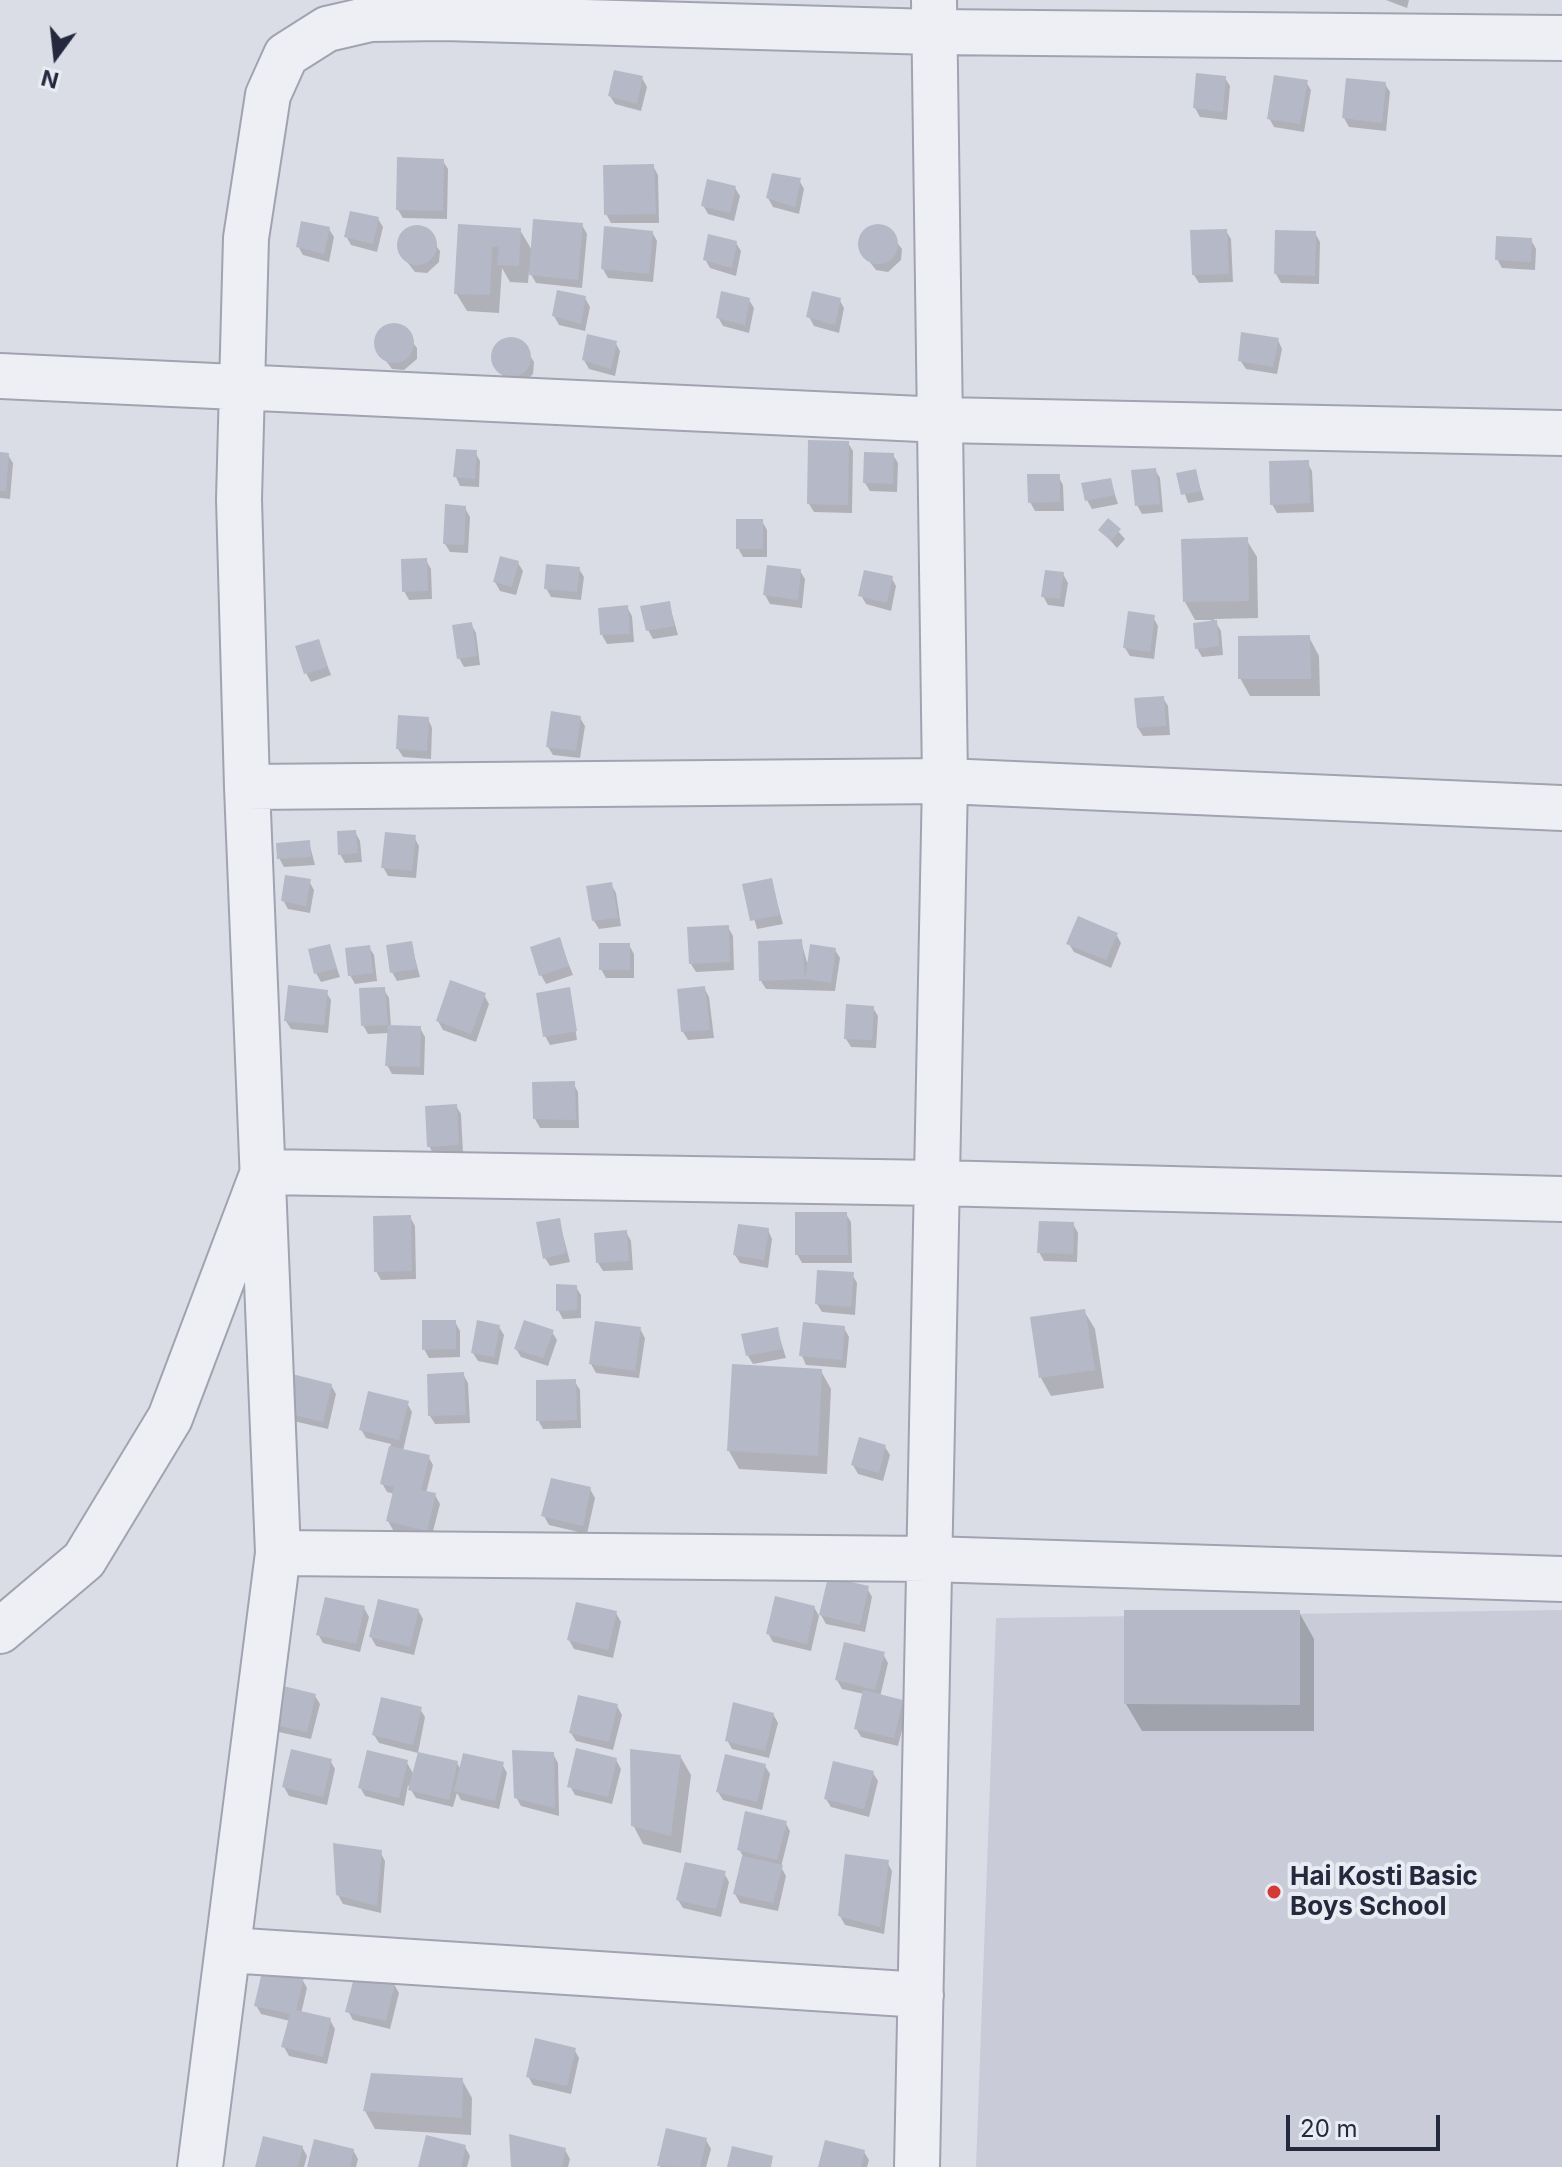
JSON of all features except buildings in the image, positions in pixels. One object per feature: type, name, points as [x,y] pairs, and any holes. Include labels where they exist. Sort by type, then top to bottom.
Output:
[{"type":"street","points":[[200,2167],[278,1553],[247,787],[239,499],[246,238],[256,157],[268,95],[286,55],[327,29],[370,19],[444,18],[933,16],[1562,38]]},
{"type":"street","points":[[917,2167],[945,781],[942,420],[933,16]]},
{"type":"street","points":[[0,376],[942,420],[1562,433]]},
{"type":"street","points":[[247,787],[945,781],[1562,808]]},
{"type":"street","points":[[263,1172],[937,1183],[1562,1199]]},
{"type":"street","points":[[0,1631],[84,1560],[170,1418],[263,1172]]},
{"type":"street","points":[[278,1553],[930,1559],[1562,1579]]},
{"type":"street","points":[[228,1950],[921,1995]]},
{"type":"shaded area","name":"Hai Kosti Basic Boys School","points":[[1562,1610],[1562,2167],[976,2167],[996,1618]]},
{"type":"place","name":"Hai Kosti Basic Boys School","points":[[1274,1892]]}]
